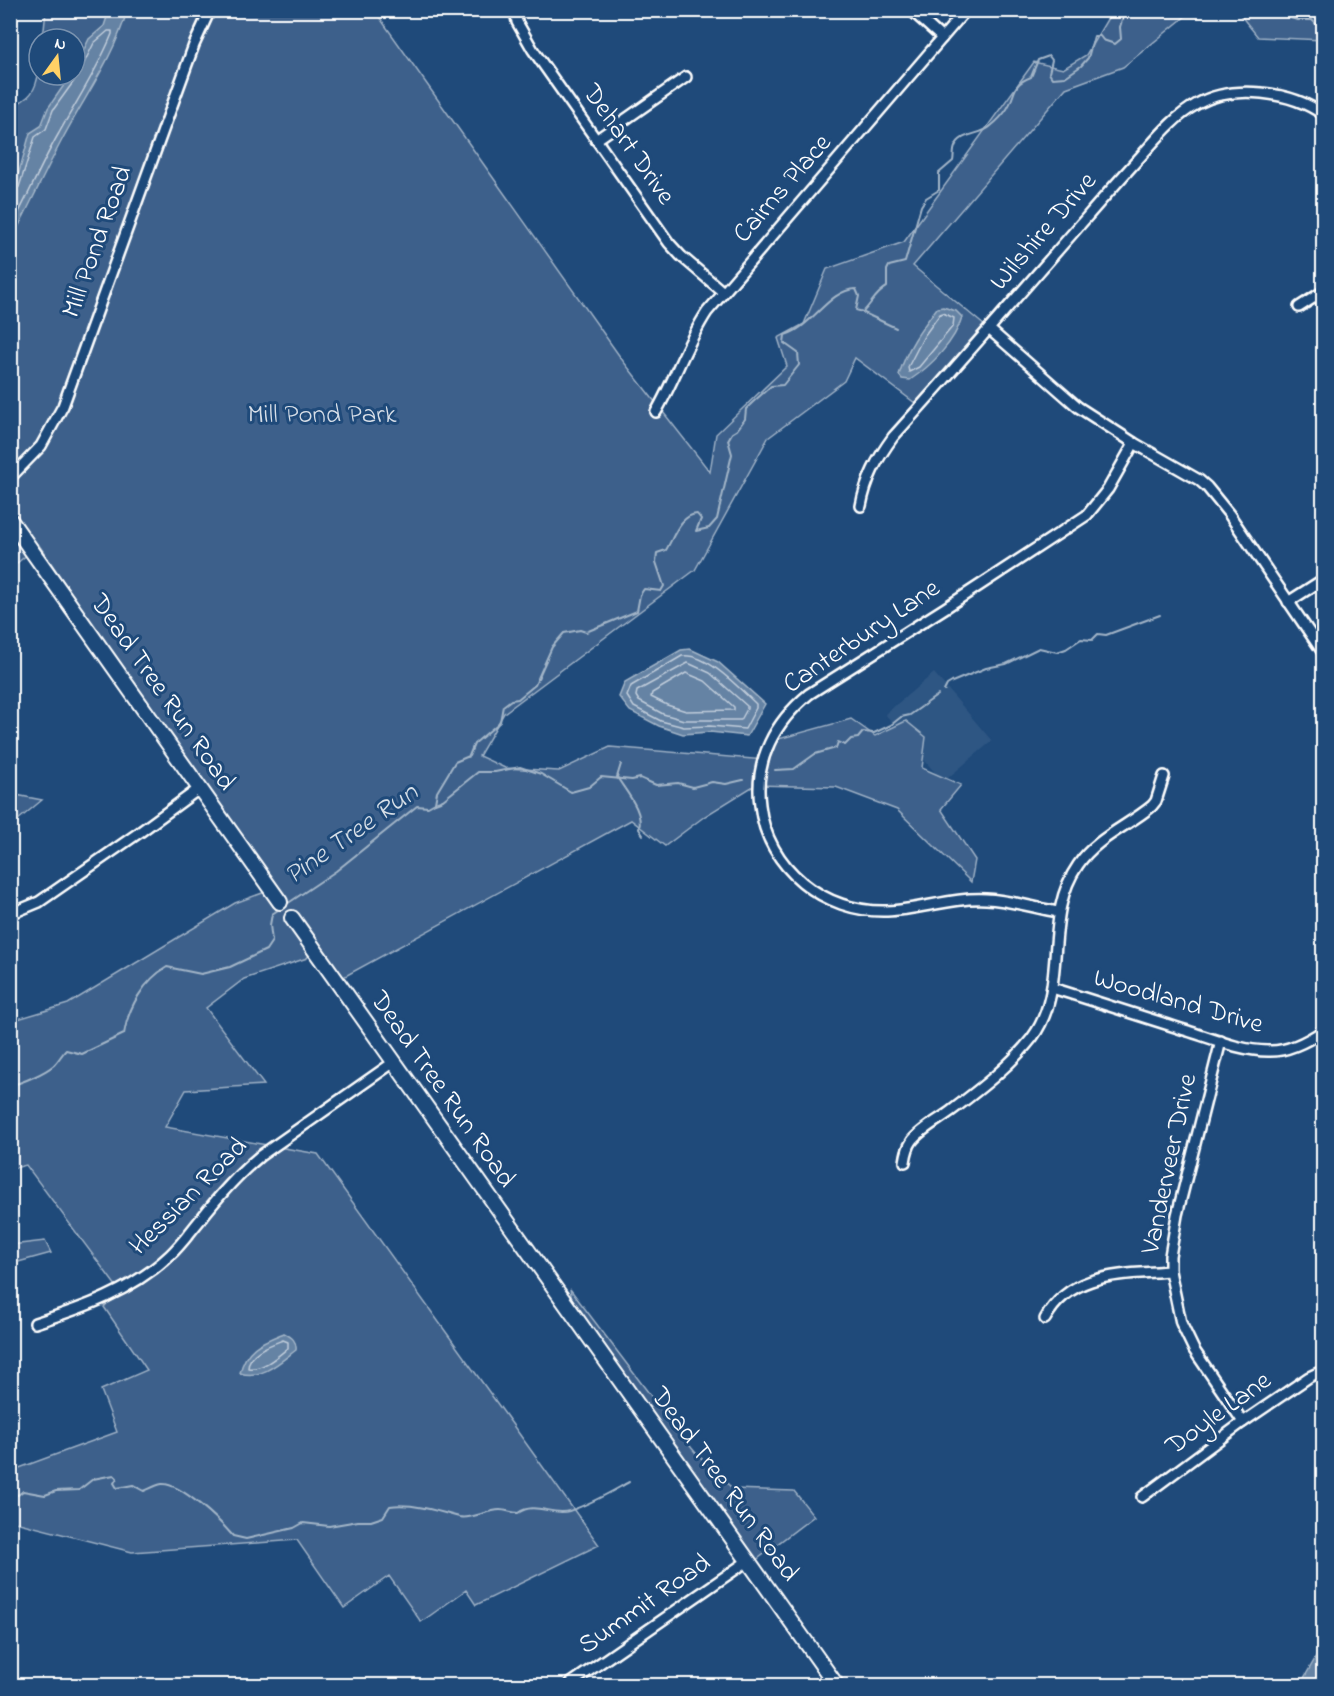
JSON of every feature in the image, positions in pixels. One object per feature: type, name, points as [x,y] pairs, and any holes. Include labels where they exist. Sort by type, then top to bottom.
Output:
[{"type":"street","name":"Mill Pond Road","points":[[10,478],[41,446],[63,406],[196,39],[210,10]]},
{"type":"street","name":"Dehart Drive","points":[[515,10],[517,22],[533,50],[669,243],[723,292]]},
{"type":"street","points":[[911,10],[942,38]]},
{"type":"street","name":"Cairns Place","points":[[657,412],[693,333],[707,312],[851,147],[966,10]]},
{"type":"street","points":[[596,140],[686,77]]},
{"type":"street","name":"Wilshire Drive","points":[[861,506],[865,486],[879,456],[893,437],[1180,115],[1211,98],[1254,92],[1282,96],[1302,103],[1323,115]]},
{"type":"street","points":[[1299,307],[1323,291]]},
{"type":"street","points":[[989,330],[1078,407],[1207,487],[1229,514],[1323,654]]},
{"type":"street","name":"Canterbury Lane","points":[[1058,912],[988,899],[963,900],[887,911],[847,905],[826,898],[801,883],[776,854],[760,812],[759,782],[770,740],[794,706],[809,694],[1087,515],[1108,489],[1134,443]]},
{"type":"street","name":"Dead Tree Run Road","points":[[10,520],[487,1196],[837,1686]]},
{"type":"street","points":[[1288,602],[1323,579]]},
{"type":"street","points":[[905,1162],[907,1149],[915,1137],[973,1095],[1025,1046],[1034,1034],[1046,1010],[1052,988],[1058,912],[1065,888],[1078,863],[1096,844],[1152,806],[1156,801],[1164,776]]},
{"type":"street","points":[[10,914],[39,902],[200,788]]},
{"type":"street","name":"Woodland Drive","points":[[1052,988],[1221,1041],[1270,1052],[1288,1049],[1310,1040],[1323,1030]]},
{"type":"street","name":"Vanderveer Drive","points":[[1221,1041],[1177,1215],[1170,1256],[1170,1271],[1181,1323],[1194,1350],[1243,1422]]},
{"type":"street","name":"Hessian Road","points":[[35,1323],[104,1298],[125,1288],[155,1267],[170,1255],[242,1171],[394,1062]]},
{"type":"street","points":[[1045,1319],[1062,1298],[1090,1280],[1109,1276],[1170,1271]]},
{"type":"street","name":"Doyle Lane","points":[[1142,1497],[1243,1422],[1323,1370]]},
{"type":"street","name":"Summit Road","points":[[567,1686],[584,1682],[749,1560]]},
{"type":"shaded area","points":[[934,673],[992,741],[943,782],[885,714]]},
{"type":"green space","name":"Mill Pond Park","points":[[325,10],[329,13],[375,11],[623,361],[710,472],[716,434],[787,366],[778,338],[804,324],[827,269],[904,242],[1034,62],[1063,69],[1086,55],[1112,11],[1192,11],[1123,67],[1066,88],[913,266],[991,331],[923,409],[855,358],[844,381],[768,438],[695,570],[504,713],[479,756],[505,768],[559,771],[610,747],[765,760],[771,741],[851,719],[875,736],[906,721],[926,737],[922,768],[961,785],[941,809],[975,860],[971,882],[897,810],[836,787],[755,785],[705,816],[665,846],[631,820],[338,980],[315,947],[307,958],[244,979],[206,1008],[264,1085],[186,1090],[165,1127],[318,1154],[599,1545],[476,1605],[466,1590],[421,1622],[389,1576],[344,1608],[297,1540],[132,1552],[11,1521],[11,1471],[117,1432],[101,1390],[147,1370],[104,1307],[119,1290],[26,1165],[11,1169],[11,1021],[68,1004],[235,903],[268,891],[231,830],[39,545],[11,568],[11,107],[23,101],[35,87],[87,87],[87,27],[44,27],[46,11]]},
{"type":"green space","points":[[1237,11],[1323,11],[1323,40],[1258,37]]},
{"type":"green space","points":[[11,794],[42,800],[18,820],[11,818]]},
{"type":"green space","points":[[45,1241],[51,1253],[11,1264],[11,1245]]},
{"type":"green space","points":[[570,1289],[676,1429],[695,1452],[733,1489],[794,1491],[814,1516],[755,1561],[572,1301]]},
{"type":"water","points":[[109,11],[127,11],[115,44],[63,138],[11,241],[11,190],[19,172],[30,133],[41,126],[48,108],[63,87],[87,87],[87,43],[104,26]]},
{"type":"water","points":[[943,307],[956,311],[962,317],[954,335],[926,368],[910,380],[902,379],[899,375],[915,340],[937,308]]},
{"type":"water","points":[[690,649],[718,662],[765,704],[747,736],[710,732],[683,734],[659,726],[630,711],[619,697],[625,682],[681,650]]},
{"type":"water","points":[[284,1333],[296,1344],[296,1350],[263,1372],[248,1375],[240,1373],[251,1351]]},
{"type":"water","points":[[1323,1645],[1323,1685],[1300,1685]]},
{"type":"waterway","name":"Pine Tree Run","points":[[10,1085],[45,1071],[54,1065],[66,1050],[82,1054],[124,1034],[129,1014],[138,996],[151,979],[167,967],[201,974],[230,967],[266,950],[272,941],[270,925],[272,914],[336,871],[417,806],[428,807],[435,803],[437,792],[455,762],[469,756],[474,744],[500,722],[503,706],[511,700],[518,699],[535,685],[552,647],[564,633],[580,630],[586,632],[637,611],[640,595],[644,589],[661,591],[664,586],[656,562],[657,553],[666,550],[682,522],[691,515],[697,514],[701,519],[696,531],[709,528],[717,519],[732,454],[728,440],[745,419],[746,409],[771,386],[783,385],[799,365],[798,353],[784,343],[785,335],[804,325],[837,295],[846,291],[856,289],[859,296],[856,310],[863,312],[887,287],[889,266],[905,262],[921,206],[926,198],[939,190],[939,173],[953,161],[954,149],[958,142],[966,136],[987,129],[999,118],[1010,104],[1020,83],[1031,77],[1038,60],[1049,56],[1052,60],[1049,73],[1052,78],[1065,77],[1088,58],[1094,36],[1100,36],[1103,40],[1115,44],[1121,39],[1120,27],[1125,10]]},
{"type":"waterway","points":[[1259,10],[1264,10]]},
{"type":"waterway","points":[[1266,10],[1269,14],[1297,20],[1312,20],[1317,25],[1324,22]]},
{"type":"waterway","points":[[864,313],[896,328]]},
{"type":"waterway","points":[[944,691],[952,682],[986,668],[1006,664],[1039,648],[1057,652],[1081,639],[1092,640],[1098,634],[1106,635],[1160,615]]},
{"type":"waterway","points":[[775,770],[794,769],[815,754],[836,748],[838,742],[845,745],[851,739],[858,738],[863,732],[874,733],[901,717],[910,715],[938,695]]},
{"type":"waterway","points":[[621,764],[617,777],[637,809],[639,829],[643,835]]},
{"type":"waterway","points":[[435,803],[443,800],[478,772],[495,772],[520,767],[541,774],[571,792],[589,787],[601,777],[632,780],[640,778],[656,785],[678,783],[693,787],[712,782],[726,784],[743,780]]},
{"type":"waterway","points":[[10,1493],[18,1495],[23,1491],[45,1495],[56,1491],[79,1490],[93,1479],[114,1475],[117,1478],[114,1483],[117,1488],[133,1485],[144,1491],[162,1484],[170,1485],[200,1504],[233,1536],[246,1539],[294,1528],[303,1523],[329,1526],[371,1521],[383,1517],[390,1506],[398,1505],[434,1510],[464,1518],[500,1510],[518,1513],[531,1508],[556,1512],[569,1511],[629,1482]]}]
